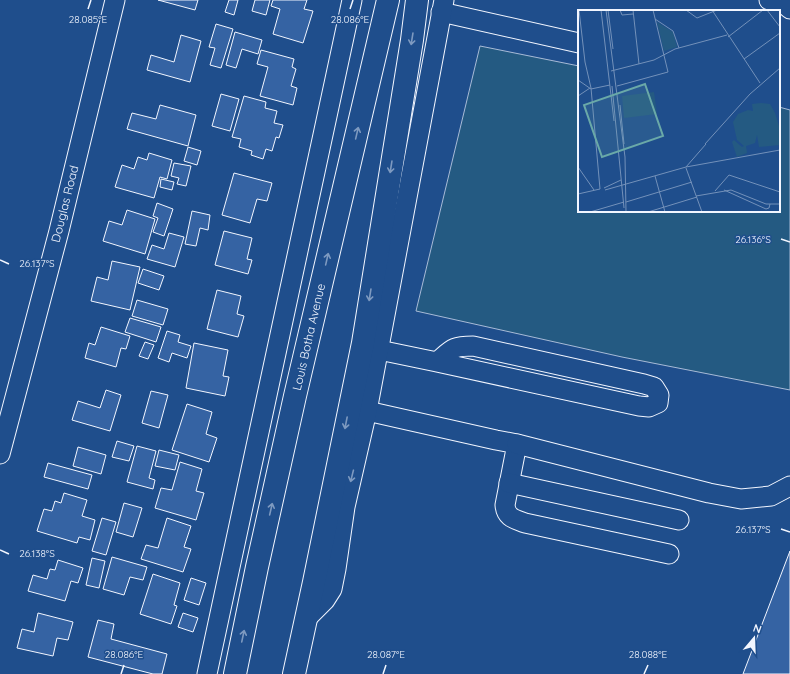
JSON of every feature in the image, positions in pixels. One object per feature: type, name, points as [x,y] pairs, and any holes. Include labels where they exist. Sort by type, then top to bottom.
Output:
[{"type":"main road","name":"Louis Botha Avenue","points":[[235,674],[295,396],[388,0]]},
{"type":"main road","points":[[294,674],[316,574],[362,343],[412,40],[417,0]]},
{"type":"street","name":"Douglas Road","points":[[0,454],[59,231],[115,0]]},
{"type":"street","points":[[207,674],[352,0]]},
{"type":"street","points":[[769,0],[783,3],[790,9]]},
{"type":"street","points":[[306,619],[325,600],[332,589],[345,507],[379,350],[442,6],[578,43]]},
{"type":"street","points":[[379,350],[639,406],[649,407],[658,403],[659,395],[654,387],[473,346],[460,346],[452,349],[437,362]]},
{"type":"street","points":[[367,411],[516,444],[708,493],[741,499],[772,496],[790,486]]},
{"type":"street","points":[[516,444],[504,506],[506,513],[511,518],[525,523],[669,554]]},
{"type":"street","points":[[509,483],[679,520]]},
{"type":"shaded area","points":[[480,46],[578,66],[578,212],[780,212],[780,107],[790,110],[790,390],[622,357],[416,311]]},
{"type":"building","points":[[158,0],[198,0],[195,10]]},
{"type":"building","points":[[229,0],[238,0],[234,15],[225,12]]},
{"type":"building","points":[[255,0],[270,0],[266,15],[252,11]]},
{"type":"building","points":[[273,0],[307,0],[304,9],[313,11],[303,43],[273,34],[280,9],[271,6]]},
{"type":"building","points":[[216,24],[233,29],[221,68],[210,65],[215,48],[209,47]]},
{"type":"building","points":[[235,32],[262,40],[258,54],[242,49],[236,68],[226,65]]},
{"type":"building","points":[[181,35],[201,41],[190,82],[147,70],[151,55],[174,62]]},
{"type":"building","points":[[261,50],[294,59],[292,67],[296,69],[291,86],[297,88],[293,105],[260,96],[268,67],[257,64]]},
{"type":"building","points":[[221,94],[239,99],[230,131],[212,126]]},
{"type":"building","points":[[244,96],[266,102],[265,108],[277,111],[274,123],[283,125],[279,138],[276,137],[272,151],[266,149],[263,159],[251,155],[252,151],[239,147],[241,139],[232,137]]},
{"type":"building","points":[[160,105],[196,115],[188,146],[127,129],[132,113],[156,119]]},
{"type":"building","points":[[188,147],[201,151],[197,165],[184,161]]},
{"type":"building","points":[[149,153],[172,160],[167,179],[160,177],[154,198],[115,187],[122,165],[134,169],[138,157],[147,160]]},
{"type":"building","points":[[174,163],[191,166],[186,186],[177,184],[179,178],[171,176]]},
{"type":"building","points":[[234,173],[272,183],[267,201],[257,199],[250,223],[222,215]]},
{"type":"building","points":[[161,179],[174,182],[172,190],[160,187]]},
{"type":"building","points":[[157,203],[173,209],[164,236],[153,232],[158,218],[153,216]]},
{"type":"building","points":[[127,210],[155,219],[145,254],[103,241],[109,221],[122,225]]},
{"type":"building","points":[[192,211],[210,215],[208,230],[200,228],[196,246],[185,244]]},
{"type":"building","points":[[224,231],[252,238],[247,259],[252,260],[248,274],[215,265]]},
{"type":"building","points":[[169,233],[184,237],[175,267],[147,259],[152,245],[164,249]]},
{"type":"building","points":[[112,261],[140,267],[130,310],[91,301],[97,277],[108,280]]},
{"type":"building","points":[[143,269],[164,276],[159,290],[138,283]]},
{"type":"building","points":[[217,290],[241,296],[237,314],[244,316],[238,337],[207,329]]},
{"type":"building","points":[[137,300],[168,309],[163,325],[132,316]]},
{"type":"building","points":[[130,318],[161,327],[156,342],[125,332]]},
{"type":"building","points":[[101,327],[130,336],[126,349],[121,348],[116,367],[85,358],[89,343],[95,345]]},
{"type":"building","points":[[167,331],[180,335],[178,342],[191,346],[187,358],[172,353],[169,362],[158,358]]},
{"type":"building","points":[[145,342],[154,345],[148,359],[139,356]]},
{"type":"building","points":[[194,343],[228,350],[223,376],[229,377],[225,396],[186,388]]},
{"type":"building","points":[[106,390],[121,395],[110,431],[72,420],[78,401],[100,408]]},
{"type":"building","points":[[151,391],[168,395],[159,428],[142,423]]},
{"type":"building","points":[[187,404],[212,412],[206,434],[217,438],[209,462],[172,450]]},
{"type":"building","points":[[117,441],[134,446],[129,461],[112,457]]},
{"type":"building","points":[[137,446],[156,451],[149,478],[155,480],[153,489],[127,482]]},
{"type":"building","points":[[78,447],[106,455],[101,474],[73,466]]},
{"type":"building","points":[[159,450],[179,455],[175,470],[155,466]]},
{"type":"building","points":[[180,462],[202,469],[196,491],[204,493],[196,520],[155,508],[161,488],[172,490]]},
{"type":"building","points":[[48,463],[92,475],[88,489],[44,477]]},
{"type":"building","points":[[64,493],[87,500],[82,516],[95,520],[90,540],[79,537],[77,543],[37,531],[44,509],[52,511],[55,501],[61,503]]},
{"type":"building","points":[[124,503],[142,508],[133,537],[116,532]]},
{"type":"building","points":[[102,518],[116,522],[106,555],[92,551]]},
{"type":"building","points":[[167,518],[191,526],[184,547],[191,549],[183,572],[141,559],[146,545],[158,548]]},
{"type":"building","points":[[790,551],[790,674],[743,674]]},
{"type":"building","points":[[112,557],[147,567],[143,580],[130,577],[124,595],[103,589]]},
{"type":"building","points":[[92,558],[105,561],[99,588],[86,585]]},
{"type":"building","points":[[58,560],[83,568],[78,583],[71,581],[65,601],[28,591],[33,575],[47,579],[50,569],[55,570]]},
{"type":"building","points":[[153,574],[180,583],[174,605],[177,606],[171,624],[140,614]]},
{"type":"building","points":[[191,578],[206,583],[199,605],[184,600]]},
{"type":"building","points":[[38,613],[73,622],[68,640],[57,638],[53,656],[17,648],[22,629],[34,632]]},
{"type":"building","points":[[183,613],[198,618],[193,632],[178,627]]},
{"type":"building","points":[[98,620],[114,624],[111,639],[167,654],[162,674],[153,674],[88,657]]}]
